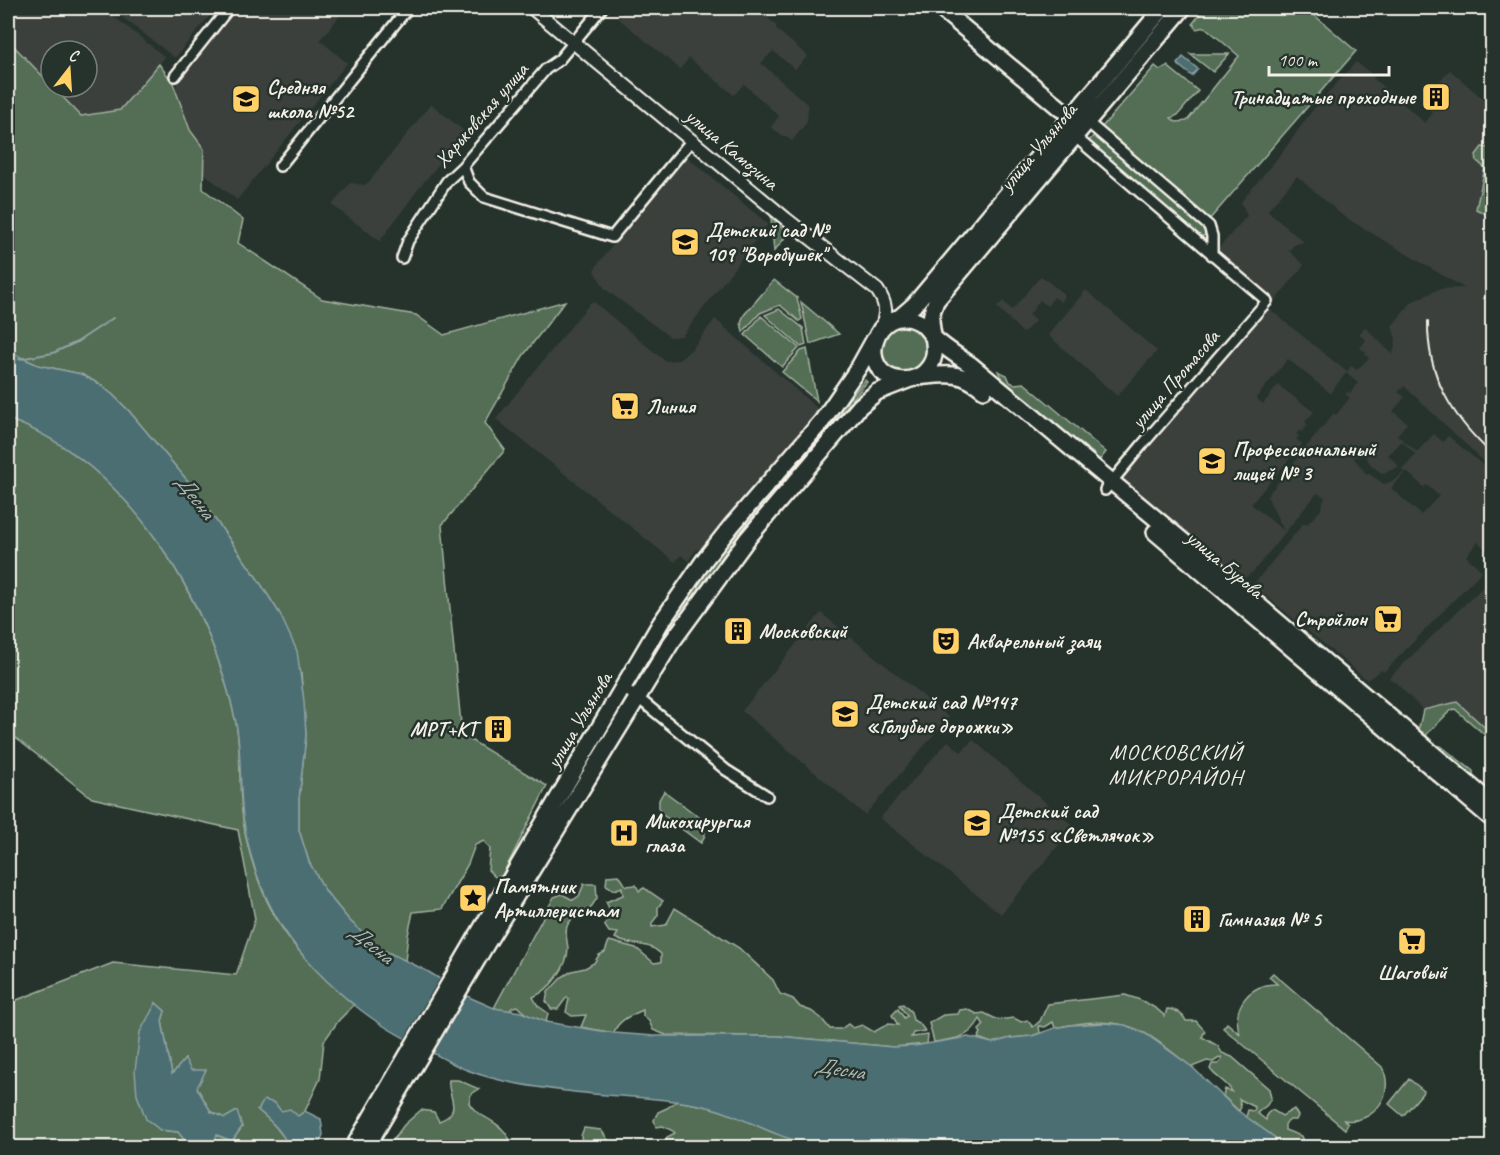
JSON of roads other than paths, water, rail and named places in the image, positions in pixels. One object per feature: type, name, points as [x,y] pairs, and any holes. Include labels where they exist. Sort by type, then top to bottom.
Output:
[{"type":"main road","points":[[940,8],[1074,114]]},
{"type":"main road","name":"улица Ульянова","points":[[933,337],[932,318],[936,300],[1069,131],[1074,114],[1163,8]]},
{"type":"main road","name":"улица Ульянова","points":[[1074,114],[1183,8]]},
{"type":"main road","name":"улица Ульянова","points":[[899,318],[914,305],[1069,131]]},
{"type":"main road","points":[[899,318],[910,318],[920,322],[933,337],[935,346],[935,356],[925,372],[912,379],[898,380],[888,376],[880,369],[875,359],[873,348],[878,333],[889,322],[899,318]]},
{"type":"main road","name":"улица Ульянова","points":[[366,1148],[622,688],[681,593],[732,525],[822,421],[859,367],[878,333]]},
{"type":"main road","name":"улица Бурова","points":[[933,337],[971,365],[1492,819]]},
{"type":"main road","name":"улица Бурова","points":[[912,379],[956,374],[970,378],[1108,486],[1492,804]]},
{"type":"main road","name":"улица Ульянова","points":[[353,1148],[482,940],[691,613],[748,538],[860,406],[877,392],[912,379]]},
{"type":"street","points":[[174,76],[229,8]]},
{"type":"street","points":[[280,166],[408,8]]},
{"type":"street","name":"улица Камозина","points":[[532,8],[801,231],[877,290],[886,307],[878,333]]},
{"type":"street","name":"Харьковская улица","points":[[402,258],[408,241],[447,181],[463,166],[546,69],[558,60],[602,8]]},
{"type":"street","points":[[1074,114],[1209,226],[1212,236],[1212,255],[1069,131],[1074,114]]},
{"type":"street","points":[[463,166],[468,182],[484,196],[612,237],[692,141]]},
{"type":"street","name":"улица Протасова","points":[[1108,486],[1266,301],[1212,255]]},
{"type":"street","points":[[622,688],[637,697],[726,770],[766,796]]},
{"type":"water","points":[[1183,57],[1198,69],[1192,76],[1177,64]]},
{"type":"water","name":"Десна","points":[[8,349],[38,365],[81,374],[113,395],[187,480],[280,614],[297,651],[304,701],[306,735],[299,799],[299,830],[309,862],[326,892],[349,920],[377,947],[427,971],[471,998],[494,1008],[521,1012],[546,1022],[614,1033],[654,1036],[778,1036],[893,1047],[968,1037],[992,1043],[1032,1036],[1071,1025],[1105,1023],[1125,1025],[1146,1034],[1192,1067],[1237,1110],[1288,1147],[946,1148],[911,1139],[842,1144],[807,1143],[779,1135],[713,1108],[699,1105],[583,1093],[516,1084],[491,1078],[458,1066],[387,1028],[362,1011],[317,971],[298,949],[268,902],[257,876],[243,817],[236,723],[224,677],[207,630],[185,585],[158,542],[127,502],[91,468],[52,439],[8,419]]},
{"type":"water","points":[[156,1003],[165,1011],[162,1021],[172,1074],[185,1059],[191,1070],[206,1070],[197,1088],[211,1112],[225,1118],[237,1111],[242,1127],[232,1141],[217,1135],[213,1146],[190,1147],[178,1132],[160,1130],[146,1119],[137,1095],[135,1071],[140,1032]]},
{"type":"water","points":[[264,1100],[275,1103],[281,1111],[290,1109],[298,1116],[305,1111],[321,1119],[323,1135],[318,1146],[288,1147],[280,1131],[258,1110]]},
{"type":"waterway","points":[[19,359],[53,353],[77,342],[113,318]]},
{"type":"railway","points":[[1484,298],[1492,290]]},
{"type":"railway","points":[[1428,321],[1432,360],[1445,395],[1465,425],[1492,454]]},
{"type":"place","name":"Тринадцатые проходные","points":[[1436,97]]},
{"type":"place","name":"Средняя школа №52","points":[[246,99]]},
{"type":"place","name":"Детский сад № 109 \"Воробушек\"","points":[[685,242]]},
{"type":"place","name":"Линия","points":[[625,406]]},
{"type":"place","name":"Профессиональный лицей № 3","points":[[1212,461]]},
{"type":"place","name":"Стройлон","points":[[1388,619]]},
{"type":"place","name":"Московский","points":[[738,631]]},
{"type":"place","name":"Акварельный заяц","points":[[946,641]]},
{"type":"place","name":"Детский сад №147 «Голубые дорожки»","points":[[845,714]]},
{"type":"place","name":"МРТ+КТ","points":[[498,729]]},
{"type":"place","name":"Детский сад №155 «Светлячок»","points":[[977,823]]},
{"type":"place","name":"Микохирургия глаза","points":[[624,833]]},
{"type":"place","name":"Памятник Артиллеристам","points":[[473,898]]},
{"type":"place","name":"Гимназия № 5","points":[[1197,919]]},
{"type":"place","name":"Шаговый","points":[[1412,941]]},
{"type":"district","name":"МОСКОВСКИЙ МИКРОРАЙОН","points":[[1176,764]]}]
